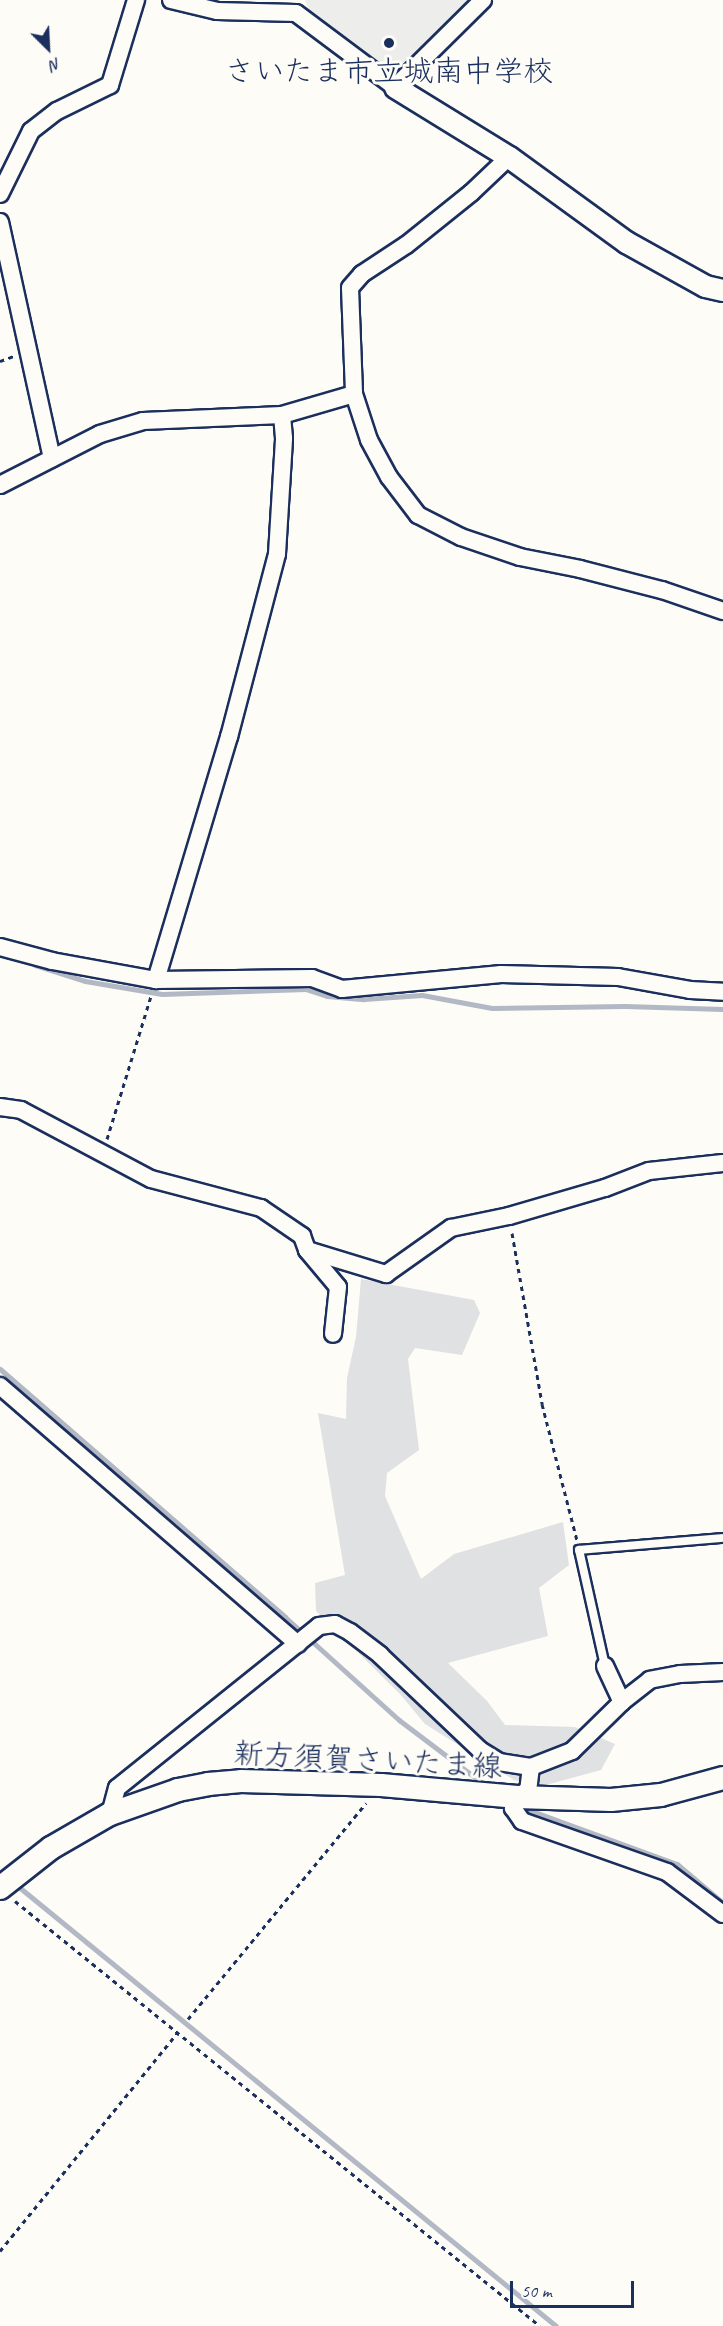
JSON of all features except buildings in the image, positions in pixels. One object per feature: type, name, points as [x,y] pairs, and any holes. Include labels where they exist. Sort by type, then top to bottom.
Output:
[{"type":"main road","name":"新方須賀さいたま線","points":[[4,1892],[51,1848],[110,1814],[178,1790],[208,1784],[241,1781],[381,1785],[517,1797],[611,1800],[661,1795],[723,1778]]},
{"type":"street","points":[[0,194],[31,131],[57,111],[110,85],[135,0]]},
{"type":"street","points":[[171,0],[178,4],[217,11],[294,6],[395,87],[509,157],[626,242],[678,273],[705,286],[723,290]]},
{"type":"street","points":[[395,87],[483,0]]},
{"type":"street","points":[[509,157],[471,193],[406,245],[362,274],[350,288],[354,394],[369,440],[389,477],[418,515],[461,537],[520,557],[580,568],[662,590],[723,611]]},
{"type":"street","points":[[0,222],[52,458]]},
{"type":"street","points":[[0,485],[100,434],[143,421],[282,416],[354,394]]},
{"type":"street","points":[[156,980],[229,737],[277,554],[284,438],[282,416]]},
{"type":"street","points":[[0,947],[52,961],[156,980],[312,978],[342,989],[501,974],[618,977],[690,990],[723,992]]},
{"type":"street","points":[[0,1107],[21,1110],[151,1179],[261,1208],[302,1236],[307,1250],[338,1287],[333,1334]]},
{"type":"street","points":[[307,1250],[386,1274],[451,1228],[509,1216],[606,1188],[649,1171],[723,1163]]},
{"type":"street","points":[[0,1386],[298,1644]]},
{"type":"street","points":[[110,1814],[117,1788],[319,1626],[335,1624],[350,1632],[380,1655],[480,1750],[499,1762],[531,1767],[572,1751],[622,1702],[650,1680],[680,1674],[723,1672]]},
{"type":"street","points":[[605,1666],[622,1702]]},
{"type":"street","points":[[531,1767],[528,1790],[517,1797],[513,1808],[522,1821],[667,1872],[723,1914]]},
{"type":"lane","points":[[605,1666],[579,1550],[723,1538]]},
{"type":"path","points":[[102,1155],[156,980]]},
{"type":"path","points":[[509,1216],[542,1404],[579,1550]]},
{"type":"path","points":[[188,2019],[381,1785]]},
{"type":"path","points":[[4,1892],[540,2326]]},
{"type":"path","points":[[0,2251],[177,2033]]},
{"type":"shaded area","name":"さいたま市立城南中学校","points":[[305,0],[470,0],[395,73],[310,13]]},
{"type":"shaded area","points":[[361,1279],[474,1300],[480,1313],[462,1355],[415,1348],[408,1359],[419,1450],[387,1473],[385,1496],[421,1579],[454,1554],[563,1522],[569,1565],[539,1588],[548,1636],[448,1663],[487,1701],[505,1725],[575,1727],[615,1744],[601,1770],[542,1786],[514,1780],[425,1724],[400,1694],[316,1611],[315,1583],[345,1575],[318,1413],[346,1419],[347,1378],[356,1337]]},
{"type":"waterway","points":[[35,965],[85,981],[162,994],[306,989],[327,996],[364,999],[422,995],[492,1008],[625,1006],[723,1009]]},
{"type":"waterway","points":[[0,1369],[285,1617],[399,1720],[485,1785]]},
{"type":"waterway","points":[[521,1807],[677,1864],[723,1903]]},
{"type":"waterway","points":[[14,1883],[556,2326]]},
{"type":"place","name":"さいたま市立城南中学校","points":[[389,43]]}]
